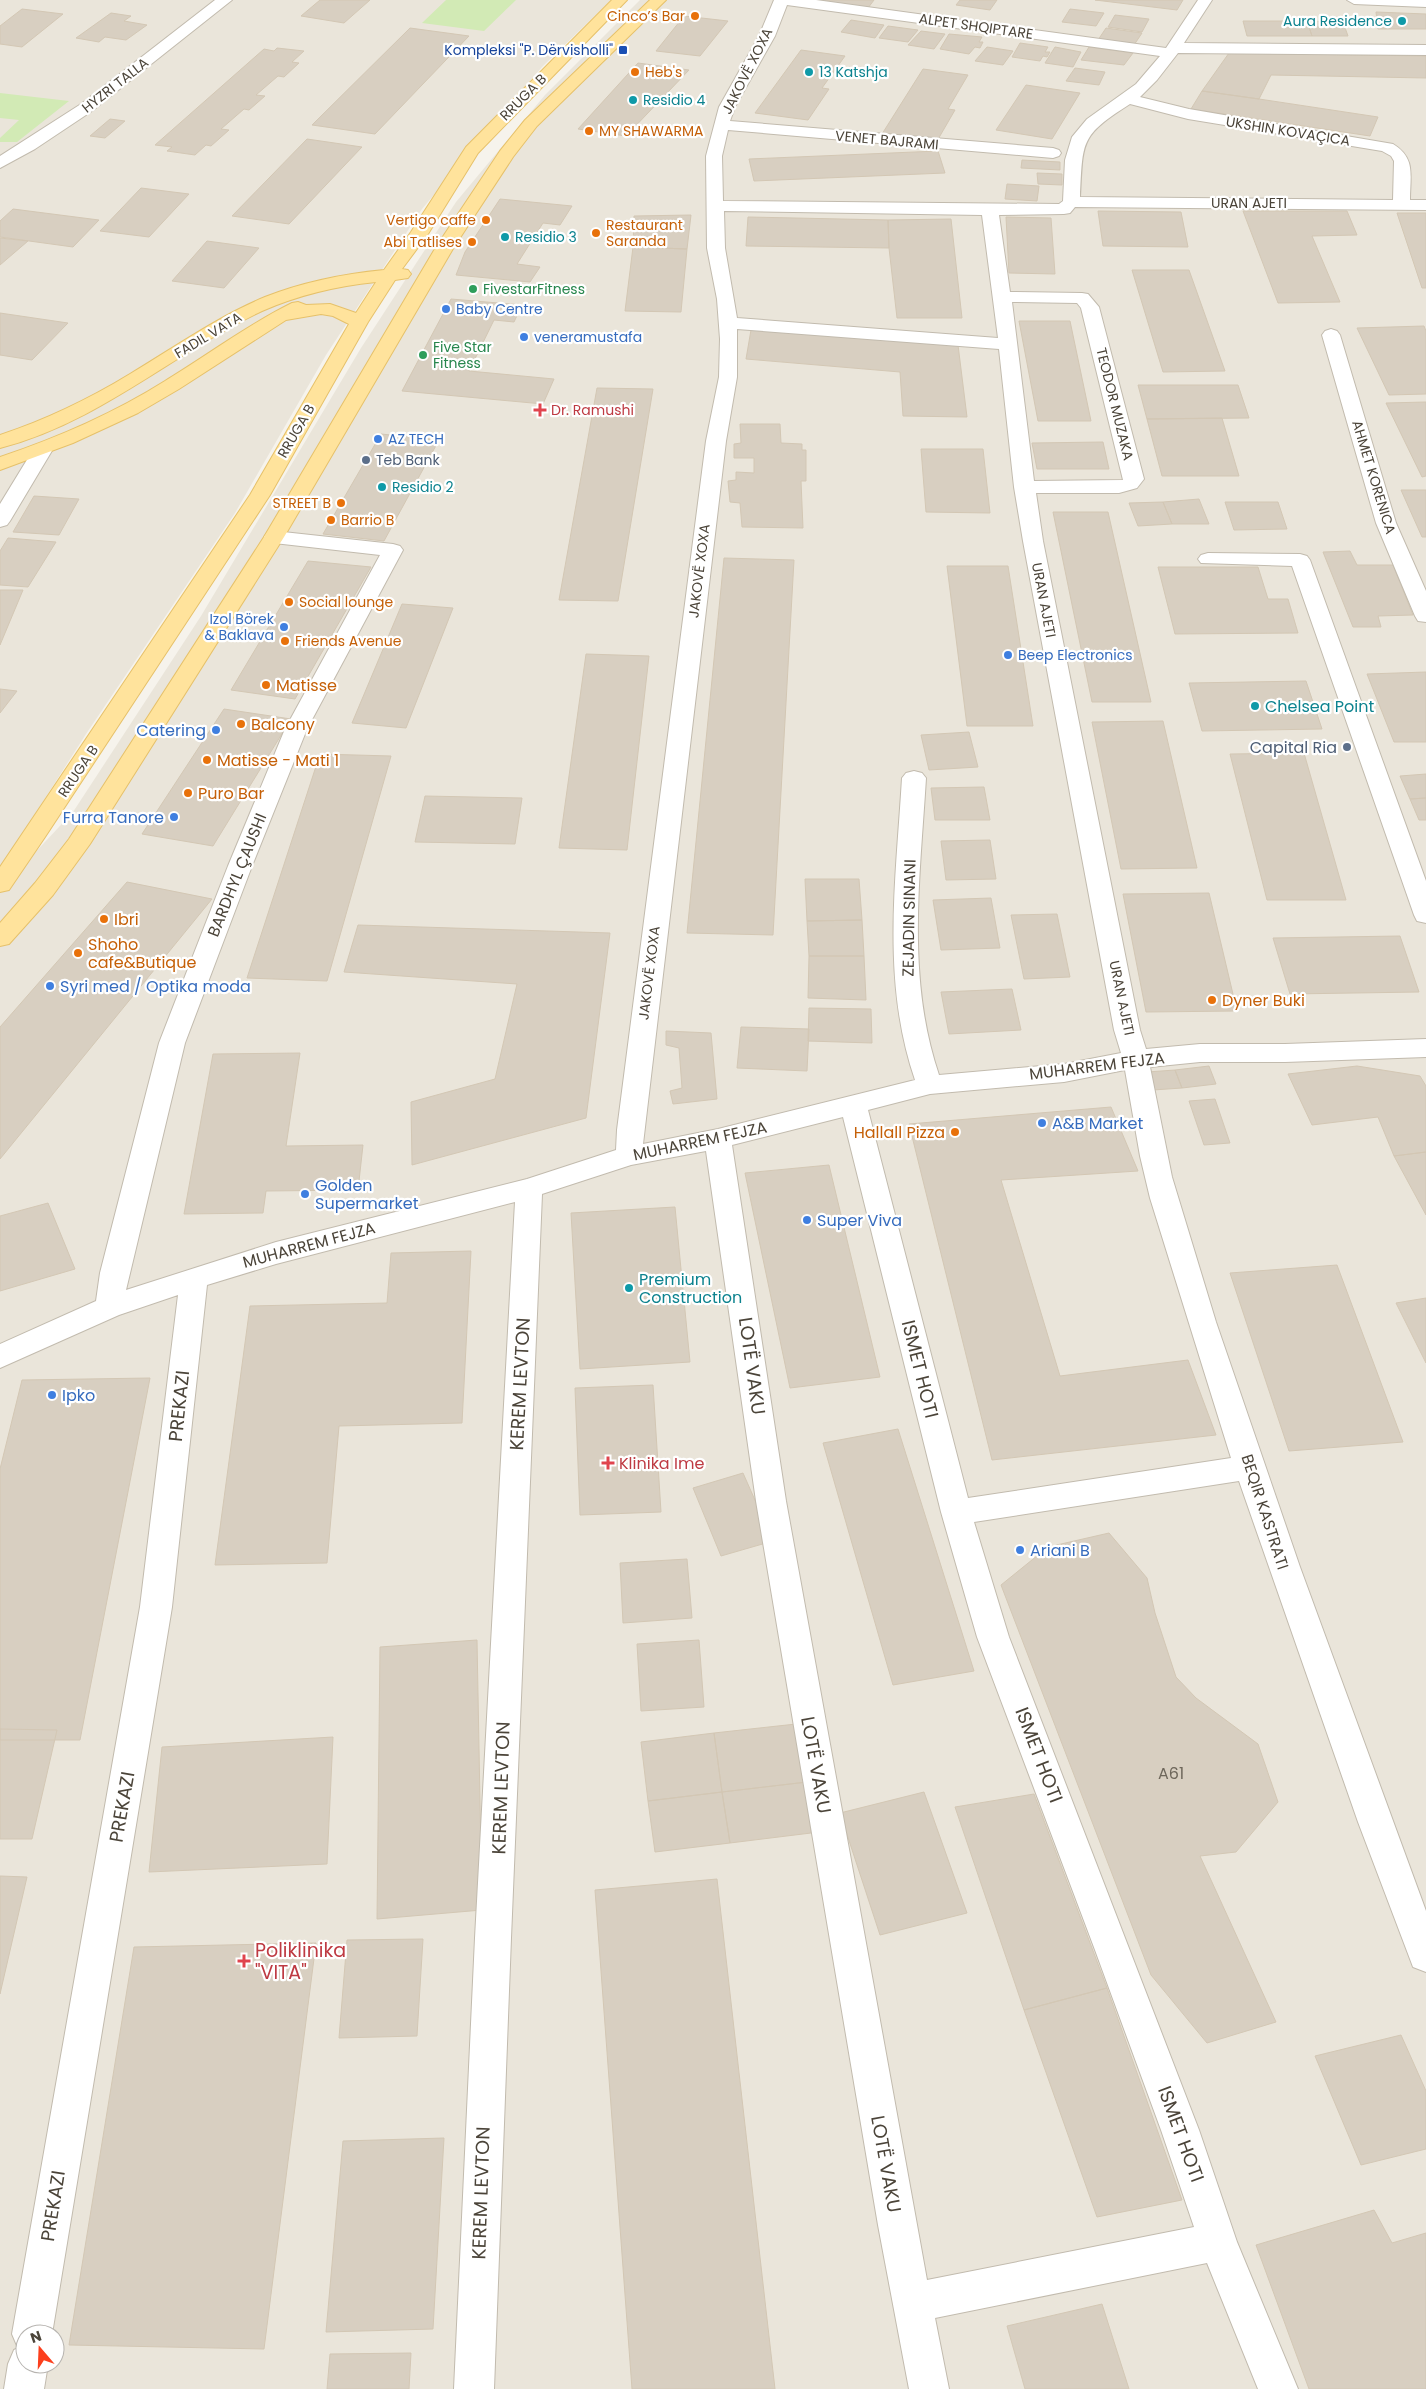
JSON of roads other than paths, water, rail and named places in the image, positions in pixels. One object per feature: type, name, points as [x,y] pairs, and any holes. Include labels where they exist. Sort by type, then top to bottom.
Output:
[{"type":"main road","name":"RRUGA B","points":[[0,884],[48,816],[260,495],[359,322],[380,271],[410,246],[472,150],[620,0]]},
{"type":"main road","name":"RRUGA B","points":[[0,938],[44,889],[78,844],[274,537],[424,281],[506,154],[531,123],[659,0]]},
{"type":"main road","name":"FADIL VATA","points":[[0,464],[43,450],[88,430],[147,399],[277,317],[320,299],[342,294],[380,271]]},
{"type":"main road","name":"FADIL VATA","points":[[0,442],[63,418],[101,398],[256,307],[326,284],[380,271],[424,281]]},
{"type":"main road","points":[[277,317],[321,308],[344,312],[359,322]]},
{"type":"street","name":"HYZRI TALLA","points":[[0,163],[58,127],[115,87],[199,18],[225,0]]},
{"type":"street","name":"ALPET SHQIPTARE","points":[[782,0],[1171,50],[1426,50]]},
{"type":"street","name":"JAKOVË XOXA","points":[[629,1156],[630,1130],[716,441],[728,377],[728,323],[716,248],[714,156],[720,125],[766,36],[782,0]]},
{"type":"street","points":[[1068,205],[1076,146],[1080,136],[1089,125],[1145,83],[1171,50],[1205,0]]},
{"type":"street","points":[[1354,0],[1426,3]]},
{"type":"street","name":"UKSHIN KOVAÇICA","points":[[1126,98],[1188,114],[1387,147],[1396,153],[1402,161],[1401,205]]},
{"type":"street","name":"VENET BAJRAMI","points":[[720,125],[1053,152]]},
{"type":"street","name":"URAN AJETI","points":[[1136,1059],[1128,1030],[1024,487],[1003,296],[990,210],[1068,205],[1426,205]]},
{"type":"street","points":[[715,206],[990,210]]},
{"type":"street","name":"TEODOR MUZAKA","points":[[1003,296],[1082,298],[1090,307],[1134,479],[1130,484],[1119,487],[1024,487]]},
{"type":"street","points":[[728,323],[1008,344]]},
{"type":"street","name":"AHMET KORENICA","points":[[1331,335],[1386,523],[1426,616]]},
{"type":"street","points":[[0,521],[43,450]]},
{"type":"street","name":"BARDHYL ÇAUSHI","points":[[108,1307],[116,1264],[176,1034],[240,866],[296,729],[393,550],[274,537]]},
{"type":"street","points":[[1208,559],[1300,560],[1426,915]]},
{"type":"street","name":"ZEJADIN SINANI","points":[[914,778],[905,948],[906,979],[920,1060],[930,1085]]},
{"type":"street","name":"MUHARREM FEJZA","points":[[0,1357],[108,1307],[194,1278],[294,1248],[529,1188],[629,1156],[718,1139],[930,1085],[991,1078],[1064,1073],[1136,1059],[1200,1053],[1285,1053],[1426,1048]]},
{"type":"street","name":"BEQIR KASTRATI","points":[[1136,1059],[1158,1179],[1183,1263],[1292,1591],[1398,1886],[1426,1955]]},
{"type":"street","name":"ISMET HOTI","points":[[853,1104],[956,1512],[993,1637],[1117,1959],[1180,2130],[1218,2242],[1278,2389]]},
{"type":"street","name":"LOTË VAKU","points":[[718,1139],[770,1501],[864,2038],[929,2389]]},
{"type":"street","name":"KEREM LEVTON","points":[[474,2389],[485,2092],[498,1866],[509,1589],[529,1188]]},
{"type":"street","name":"PREKAZI","points":[[34,2324],[156,1607],[194,1278]]},
{"type":"street","points":[[956,1512],[1250,1467]]},
{"type":"street","points":[[912,2303],[1218,2242]]},
{"type":"street","points":[[24,2389],[26,2374]]},
{"type":"place","name":"Cinco’s Bar","points":[[695,16]]},
{"type":"place","name":"Aura Residence","points":[[1402,21]]},
{"type":"place","name":"Kompleksi \"P. Dërvisholli\"","points":[[623,50]]},
{"type":"place","name":"Heb's","points":[[635,72]]},
{"type":"place","name":"13 Katshja","points":[[809,72]]},
{"type":"place","name":"Residio 4","points":[[633,100]]},
{"type":"place","name":"MY SHAWARMA","points":[[589,131]]},
{"type":"place","name":"Vertigo caffe","points":[[486,220]]},
{"type":"place","name":"Restaurant Saranda","points":[[596,233]]},
{"type":"place","name":"Residio 3","points":[[505,237]]},
{"type":"place","name":"Abi Tatlises","points":[[472,242]]},
{"type":"place","name":"FivestarFitness","points":[[473,289]]},
{"type":"place","name":"Baby Centre","points":[[446,309]]},
{"type":"place","name":"veneramustafa","points":[[524,337]]},
{"type":"place","name":"Five Star Fitness","points":[[423,355]]},
{"type":"place","name":"Dr. Ramushi","points":[[540,410]]},
{"type":"place","name":"AZ TECH","points":[[378,439]]},
{"type":"place","name":"Teb Bank","points":[[366,460]]},
{"type":"place","name":"Residio 2","points":[[382,487]]},
{"type":"place","name":"STREET B","points":[[341,503]]},
{"type":"place","name":"Barrio B","points":[[331,520]]},
{"type":"place","name":"Social lounge","points":[[289,602]]},
{"type":"place","name":"Izol Börek & Baklava","points":[[284,627]]},
{"type":"place","name":"Friends Avenue","points":[[285,641]]},
{"type":"place","name":"Beep Electronics","points":[[1008,655]]},
{"type":"place","name":"Matisse","points":[[266,685]]},
{"type":"place","name":"Chelsea Point","points":[[1255,706]]},
{"type":"place","name":"Balcony","points":[[241,724]]},
{"type":"place","name":"Catering","points":[[216,730]]},
{"type":"place","name":"Capital Ria","points":[[1347,747]]},
{"type":"place","name":"Matisse - Mati 1","points":[[207,760]]},
{"type":"place","name":"Puro Bar","points":[[188,793]]},
{"type":"place","name":"Furra Tanore","points":[[174,817]]},
{"type":"place","name":"Ibri","points":[[104,919]]},
{"type":"place","name":"Shoho cafe&Butique","points":[[78,953]]},
{"type":"place","name":"Syri med / Optika moda","points":[[50,986]]},
{"type":"place","name":"Dyner Buki","points":[[1212,1000]]},
{"type":"place","name":"A&B Market","points":[[1042,1123]]},
{"type":"place","name":"Hallall Pizza","points":[[955,1132]]},
{"type":"place","name":"Golden Supermarket","points":[[305,1194]]},
{"type":"place","name":"Super Viva","points":[[807,1220]]},
{"type":"place","name":"Premium Construction","points":[[629,1288]]},
{"type":"place","name":"Ipko","points":[[52,1395]]},
{"type":"place","name":"Klinika Ime","points":[[608,1463]]},
{"type":"place","name":"Ariani B","points":[[1020,1550]]},
{"type":"place","name":"Poliklinika \"VITA\"","points":[[244,1961]]}]
